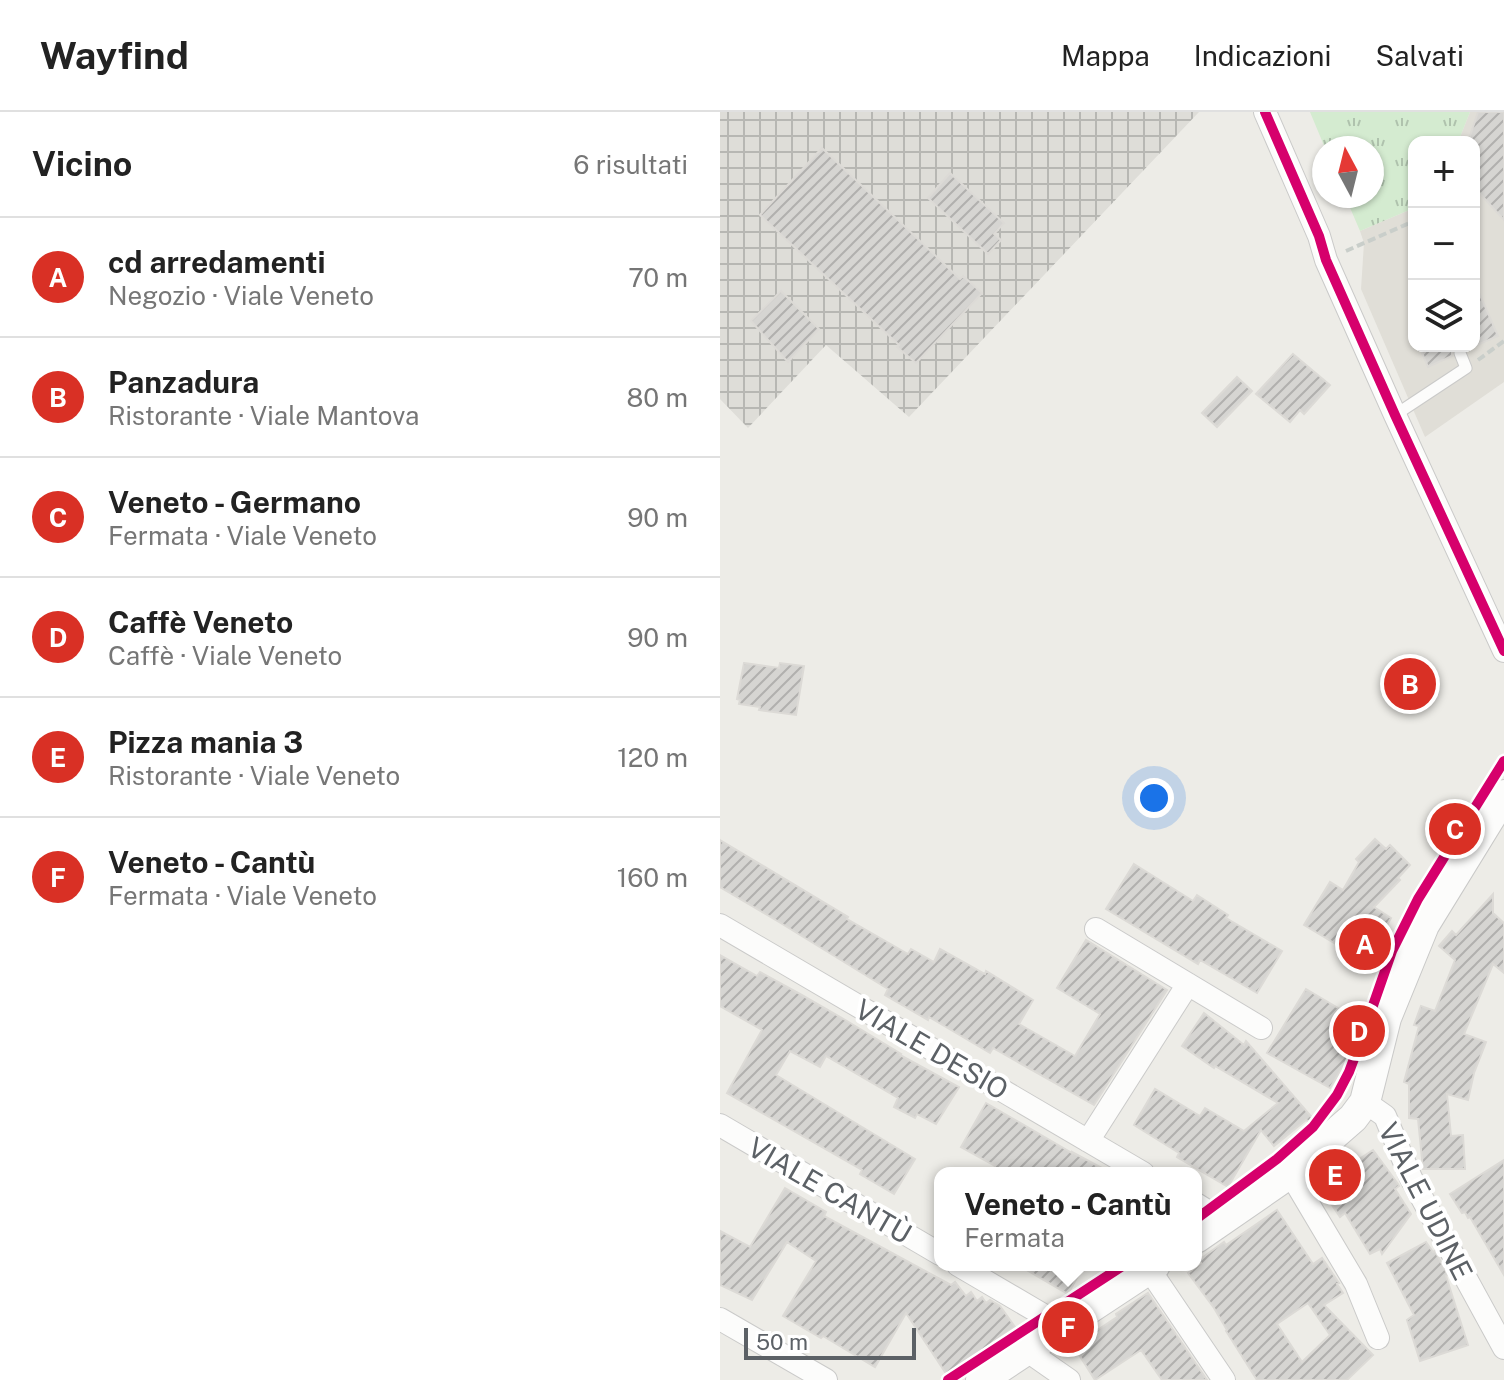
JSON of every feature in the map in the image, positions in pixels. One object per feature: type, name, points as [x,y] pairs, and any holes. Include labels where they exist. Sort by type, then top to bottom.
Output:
[{"type":"main road","points":[[1202,1234],[1290,1173],[1353,1118],[1365,1102],[1386,1018],[1424,925],[1504,795]]},
{"type":"main road","points":[[981,1380],[1146,1271]]},
{"type":"street","points":[[1265,112],[1319,236],[1326,260],[1504,651]]},
{"type":"street","name":"VIALE DESIO","points":[[720,925],[1133,1167]]},
{"type":"street","points":[[1096,929],[1261,1028]]},
{"type":"street","points":[[1088,1141],[1188,984]]},
{"type":"street","name":"VIALE UDINE","points":[[1365,1102],[1385,1116],[1411,1178],[1504,1348]]},
{"type":"street","name":"VIALE CANTÙ","points":[[720,1125],[934,1250]]},
{"type":"street","points":[[1290,1173],[1356,1284],[1378,1338]]},
{"type":"street","points":[[1202,1208],[1223,1221]]},
{"type":"street","points":[[968,1271],[1060,1328]]},
{"type":"street","points":[[1155,1271],[1224,1380]]},
{"type":"street","points":[[720,1319],[826,1380]]},
{"type":"street","points":[[1026,1350],[1069,1380]]},
{"type":"lane","points":[[1395,415],[1466,368],[1460,353]]},
{"type":"path","points":[[1364,243],[1408,224]]},
{"type":"path","points":[[1342,260],[1349,234]]},
{"type":"path","points":[[1466,368],[1504,341]]},
{"type":"shaded area","points":[[720,112],[1199,112],[909,417],[826,345],[748,428],[720,399]]},
{"type":"shaded area","points":[[1470,112],[1504,112],[1504,382],[1425,437],[1361,289],[1364,243],[1360,231],[1408,211],[1408,352],[1480,352],[1480,136],[1460,136]]},
{"type":"green space","points":[[1310,112],[1470,112],[1460,136],[1408,136],[1408,211],[1360,231],[1350,208],[1384,208],[1384,136],[1320,136]]},
{"type":"building","points":[[1478,112],[1504,112],[1504,220],[1480,194],[1480,136],[1470,136]]},
{"type":"building","points":[[822,148],[960,279],[963,276],[982,293],[916,363],[760,215]]},
{"type":"building","points":[[950,173],[1004,223],[994,234],[1001,240],[988,254],[928,198]]},
{"type":"building","points":[[781,291],[819,329],[788,362],[751,321]]},
{"type":"building","points":[[1480,295],[1498,336],[1480,344]]},
{"type":"building","points":[[1422,352],[1452,352],[1452,356],[1428,367]]},
{"type":"building","points":[[1293,354],[1330,385],[1304,414],[1300,410],[1290,422],[1256,394]]},
{"type":"building","points":[[1237,377],[1252,391],[1217,427],[1202,413]]},
{"type":"building","points":[[744,663],[779,668],[780,663],[804,666],[796,715],[739,704],[740,700],[737,699]]},
{"type":"building","points":[[1375,839],[1386,849],[1390,845],[1410,865],[1374,907],[1391,918],[1366,962],[1304,925],[1330,882],[1343,890],[1359,862],[1356,859]]},
{"type":"building","points":[[720,840],[908,954],[911,949],[934,962],[940,949],[985,974],[986,971],[1033,1000],[1019,1024],[1075,1056],[1100,1014],[1057,988],[1086,940],[1167,990],[1094,1105],[993,1048],[990,1053],[885,995],[888,989],[720,887]]},
{"type":"building","points":[[1134,864],[1193,901],[1197,895],[1228,915],[1226,918],[1282,951],[1257,993],[1200,960],[1198,964],[1106,909]]},
{"type":"building","points":[[1493,894],[1493,913],[1504,923],[1504,973],[1493,964],[1464,1034],[1486,1042],[1468,1100],[1447,1094],[1451,1136],[1463,1135],[1465,1169],[1423,1169],[1418,1119],[1409,1118],[1409,1084],[1404,1082],[1419,1026],[1414,1025],[1421,1006],[1435,1011],[1455,960],[1439,946],[1452,931],[1456,935]]},
{"type":"building","points":[[720,955],[757,976],[760,972],[800,994],[959,1087],[936,1124],[894,1107],[898,1098],[826,1056],[820,1067],[790,1051],[776,1075],[915,1159],[894,1194],[860,1174],[862,1170],[727,1093],[762,1030],[720,1006]]},
{"type":"building","points":[[1306,989],[1343,1011],[1354,1025],[1357,1039],[1330,1088],[1267,1053]]},
{"type":"building","points":[[1204,1013],[1244,1045],[1246,1041],[1315,1121],[1314,1124],[1306,1120],[1274,1146],[1261,1130],[1228,1187],[1202,1172],[1202,1167],[1194,1167],[1177,1157],[1179,1153],[1134,1125],[1155,1089],[1200,1116],[1205,1108],[1244,1131],[1278,1103],[1214,1068],[1182,1046]]},
{"type":"building","points":[[986,1103],[1100,1167],[994,1167],[961,1147]]},
{"type":"building","points":[[1373,1150],[1398,1184],[1395,1189],[1411,1214],[1382,1254],[1380,1249],[1370,1254],[1345,1213],[1340,1217],[1322,1183]]},
{"type":"building","points":[[1504,1160],[1504,1275],[1470,1217],[1462,1213],[1450,1194]]},
{"type":"building","points":[[785,1188],[826,1212],[824,1216],[951,1285],[955,1282],[966,1296],[971,1292],[977,1301],[982,1297],[986,1303],[990,1300],[1000,1306],[1015,1327],[947,1375],[906,1313],[875,1367],[783,1316],[816,1261],[787,1242],[752,1300],[720,1285],[720,1231],[750,1247]]},
{"type":"building","points":[[1277,1210],[1313,1264],[1322,1258],[1339,1283],[1343,1293],[1324,1305],[1373,1355],[1347,1380],[1257,1380],[1214,1308],[1188,1273],[1202,1271],[1202,1258],[1224,1242],[1226,1245]],"holes":[[[1308,1303],[1330,1335],[1302,1362],[1277,1324]]]},
{"type":"building","points":[[1426,1242],[1435,1251],[1448,1275],[1468,1345],[1420,1361],[1407,1320],[1414,1315],[1387,1263]]},
{"type":"building","points":[[1028,1271],[1081,1271],[1068,1294]]},
{"type":"building","points":[[1148,1293],[1207,1380],[1162,1380],[1141,1350],[1095,1380],[1076,1350],[1098,1335],[1096,1331],[1117,1317],[1116,1314]]},
{"type":"cycle path","points":[[1265,112],[1319,236],[1326,260],[1504,651]]},
{"type":"cycle path","points":[[1202,1215],[1277,1159],[1313,1127],[1337,1095],[1349,1072],[1392,951],[1418,899],[1504,761]]},
{"type":"cycle path","points":[[948,1380],[1115,1271]]},
{"type":"place","name":"Panzadura","points":[[1410,684]]},
{"type":"place","name":"Veneto - Germano","points":[[1455,829]]},
{"type":"place","name":"cd arredamenti","points":[[1365,944]]},
{"type":"place","name":"Caffè Veneto","points":[[1359,1031]]},
{"type":"place","name":"Pizza mania 3","points":[[1335,1175]]},
{"type":"place","name":"Veneto - Cantù","points":[[1068,1327]]}]
